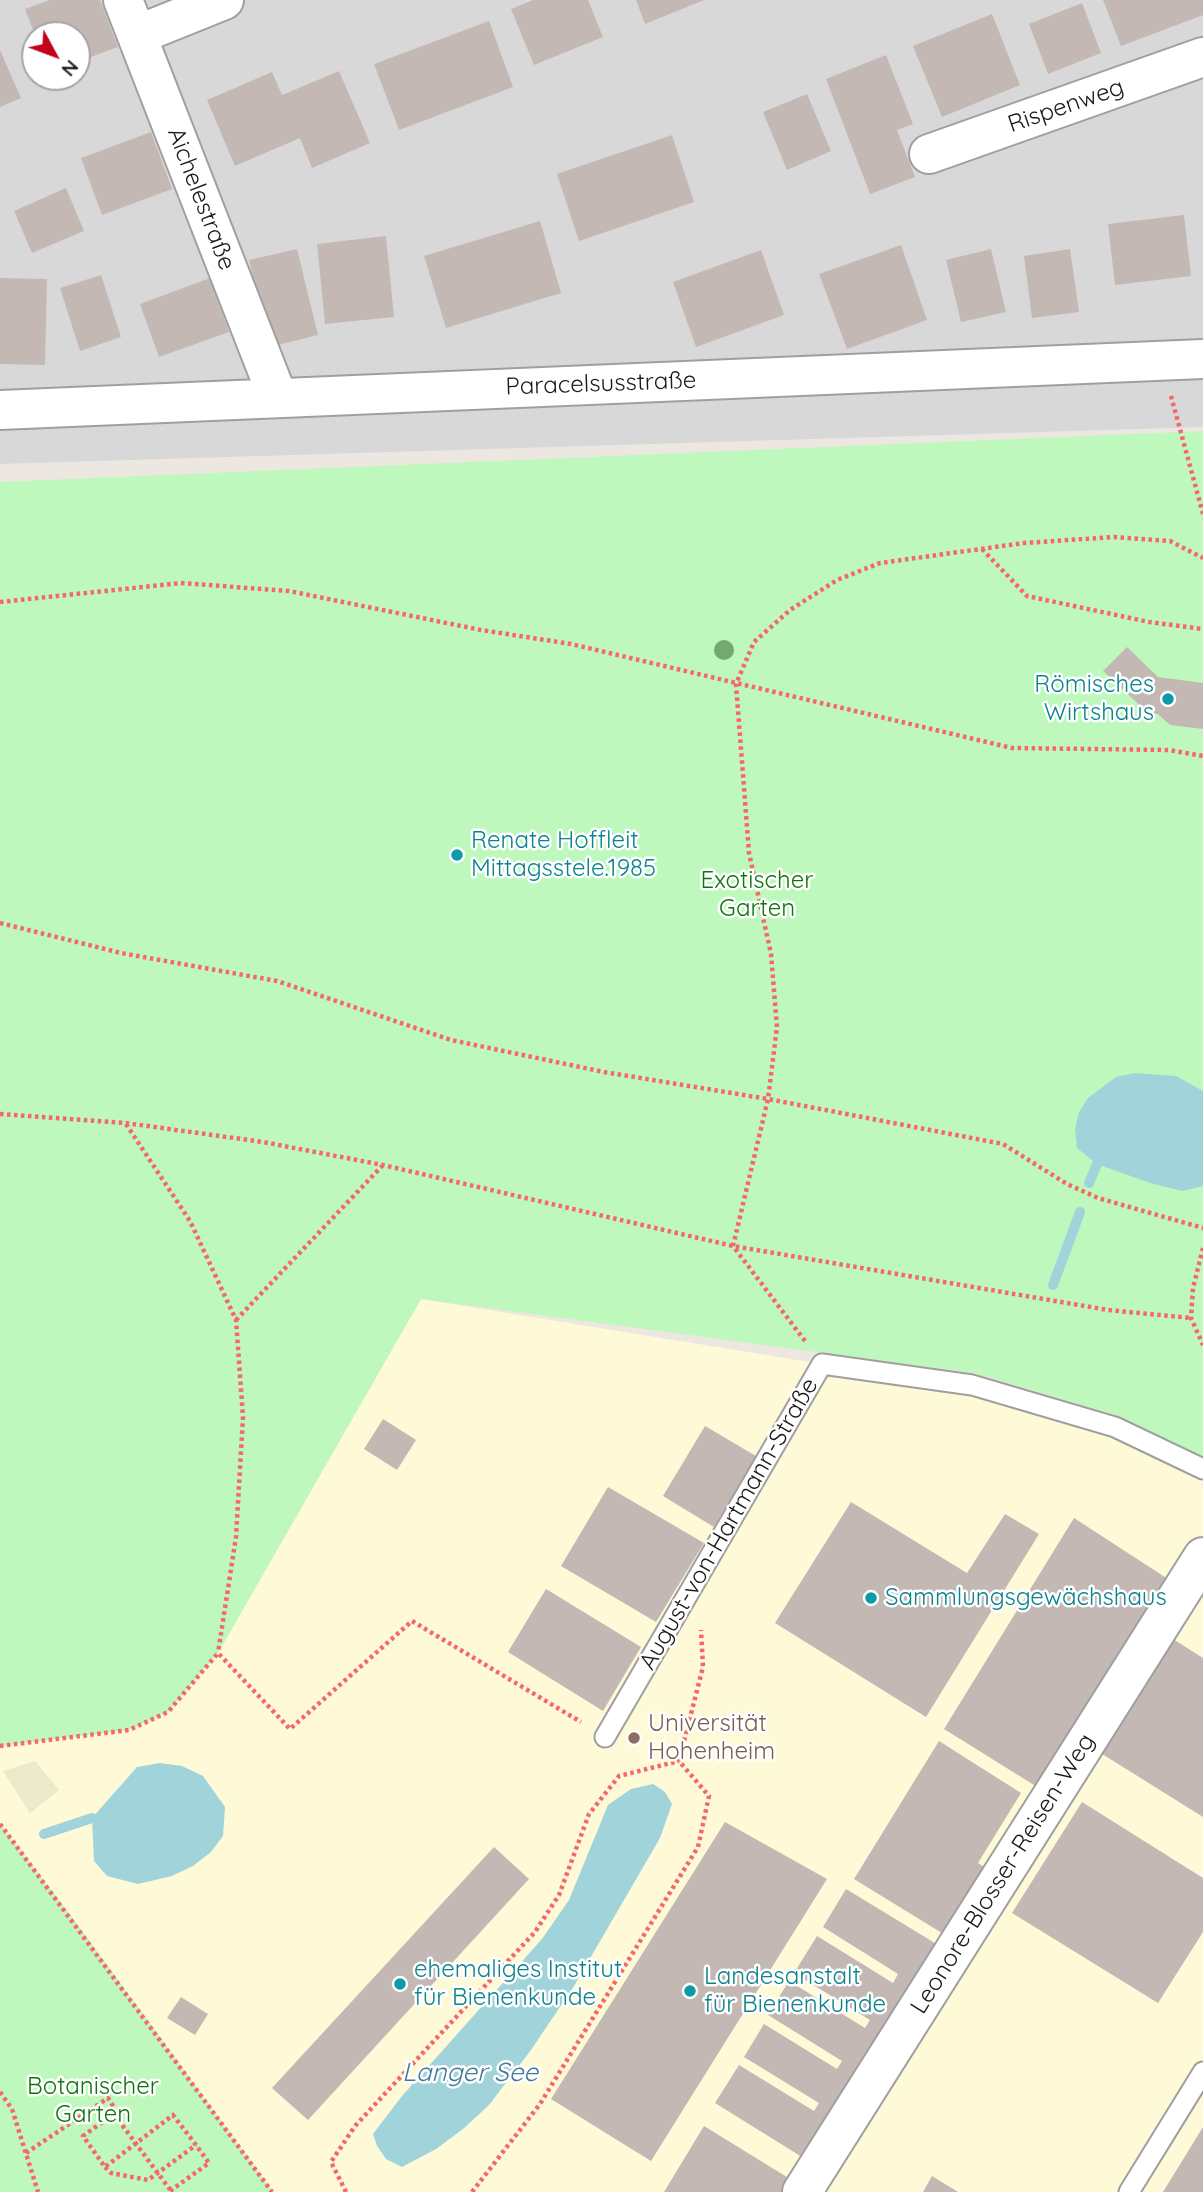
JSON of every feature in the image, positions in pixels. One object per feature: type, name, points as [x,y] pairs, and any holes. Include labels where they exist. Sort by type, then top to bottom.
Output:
[{"type":"street","name":"Aichelestraße","points":[[124,0],[278,398]]},
{"type":"street","points":[[137,35],[224,0]]},
{"type":"street","name":"Rispenweg","points":[[929,154],[1203,57]]},
{"type":"street","name":"Paracelsusstraße","points":[[0,410],[1203,359]]},
{"type":"street","name":"Leonore-Blosser-Reisen-Weg","points":[[802,2192],[1203,1557]]},
{"type":"lane","name":"August-von-Hartmann-Straße","points":[[605,1737],[822,1364],[972,1385],[1115,1427],[1203,1469]]},
{"type":"lane","points":[[1129,2192],[1203,2072]]},
{"type":"path","points":[[1161,360],[1203,514]]},
{"type":"path","points":[[733,1246],[768,1099],[777,1027],[772,966],[749,853],[736,684],[754,642],[790,610],[837,580],[880,563],[1024,542],[1114,537],[1170,541],[1203,558]]},
{"type":"path","points":[[982,549],[1027,596],[1149,622],[1203,629]]},
{"type":"path","points":[[0,602],[181,583],[289,592],[481,630],[571,644],[1012,748],[1169,750],[1203,756]]},
{"type":"path","points":[[0,923],[121,953],[277,981],[451,1040],[604,1072],[768,1099],[1003,1144],[1067,1184],[1098,1198],[1203,1228]]},
{"type":"path","points":[[0,1114],[126,1123],[263,1142],[383,1166],[733,1246],[1108,1311],[1191,1318]]},
{"type":"path","points":[[0,1746],[129,1730],[168,1712],[218,1653],[236,1537],[243,1417],[236,1320],[190,1221],[126,1123]]},
{"type":"path","points":[[236,1320],[383,1166]]},
{"type":"path","points":[[733,1246],[822,1364]]},
{"type":"path","points":[[1203,1248],[1193,1287],[1191,1318],[1203,1345]]},
{"type":"path","points":[[679,1761],[702,1667],[700,1577]]},
{"type":"path","points":[[218,1653],[290,1729],[412,1621],[605,1737]]},
{"type":"path","points":[[346,2192],[331,2162],[355,2126],[535,1932],[559,1895],[589,1814],[619,1776],[679,1761]]},
{"type":"path","points":[[472,2192],[540,2104],[698,1847],[709,1796],[679,1761]]},
{"type":"path","points":[[0,1824],[272,2192]]},
{"type":"path","points":[[1,2094],[12,2109],[38,2192]]},
{"type":"path","points":[[26,2153],[108,2098],[117,2112],[83,2136],[111,2173],[148,2180],[196,2146]]},
{"type":"path","points":[[105,2167],[136,2143],[173,2115],[209,2163],[171,2191],[136,2143],[114,2114]]},
{"type":"shaded area","points":[[0,0],[1203,0],[1203,427],[0,464]]},
{"type":"shaded area","name":"Universität Hohenheim","points":[[421,1299],[822,1364],[972,1385],[1115,1427],[1203,1469],[1203,2192],[272,2192],[0,1824],[0,1746],[129,1730],[218,1653]]},
{"type":"shaded area","points":[[35,1761],[59,1790],[30,1813],[3,1771]]},
{"type":"green space","name":"Exotischer Garten","points":[[1203,431],[1203,1458],[1117,1415],[974,1373],[421,1299],[218,1653],[168,1712],[129,1730],[0,1746],[0,482]]},
{"type":"green space","name":"Botanischer Garten","points":[[0,1824],[69,1913],[273,2192],[0,2192]]},
{"type":"water","points":[[1135,1073],[1176,1076],[1203,1091],[1203,1186],[1182,1191],[1150,1183],[1097,1164],[1077,1148],[1075,1129],[1079,1112],[1088,1098],[1116,1077]]},
{"type":"water","points":[[160,1763],[182,1766],[203,1776],[225,1807],[223,1836],[211,1852],[193,1866],[172,1876],[138,1884],[107,1876],[94,1861],[92,1818],[137,1767]]},
{"type":"water","name":"Langer See","points":[[653,1784],[665,1792],[672,1804],[660,1838],[574,1986],[531,2050],[489,2105],[463,2129],[436,2149],[402,2167],[386,2159],[373,2134],[402,2096],[542,1939],[569,1900],[608,1805],[631,1789]]},
{"type":"building","points":[[50,0],[100,0],[118,47],[91,57],[91,21],[30,21],[25,9]]},
{"type":"building","points":[[533,0],[588,0],[603,37],[534,65],[511,9]]},
{"type":"building","points":[[636,0],[704,0],[645,24]]},
{"type":"building","points":[[1103,0],[1203,0],[1203,15],[1121,46]]},
{"type":"building","points":[[1082,3],[1101,53],[1048,74],[1029,24]]},
{"type":"building","points":[[992,14],[1020,85],[942,117],[913,46]]},
{"type":"building","points":[[489,21],[513,87],[399,130],[374,64]]},
{"type":"building","points":[[0,50],[21,98],[0,107]]},
{"type":"building","points":[[886,55],[913,124],[897,130],[915,177],[870,194],[826,79]]},
{"type":"building","points":[[339,71],[370,143],[312,168],[300,138],[235,166],[207,100],[272,72],[282,95]]},
{"type":"building","points":[[807,94],[831,151],[787,170],[763,112]]},
{"type":"building","points":[[151,132],[172,189],[102,215],[81,158]]},
{"type":"building","points":[[672,135],[694,202],[579,241],[557,174]]},
{"type":"building","points":[[66,188],[84,231],[32,253],[14,211]]},
{"type":"building","points":[[1184,215],[1191,276],[1115,285],[1108,224]]},
{"type":"building","points":[[540,221],[561,293],[446,328],[424,256]]},
{"type":"building","points":[[386,236],[394,317],[325,324],[317,244]]},
{"type":"building","points":[[901,245],[927,320],[847,349],[819,274]]},
{"type":"building","points":[[297,249],[318,335],[270,347],[249,260]]},
{"type":"building","points":[[991,249],[1006,312],[961,322],[946,260]]},
{"type":"building","points":[[1070,249],[1079,312],[1032,318],[1024,256]]},
{"type":"building","points":[[761,250],[784,315],[696,347],[673,282]]},
{"type":"building","points":[[101,275],[121,337],[80,351],[60,288]]},
{"type":"building","points":[[0,278],[47,279],[45,365],[0,364]]},
{"type":"building","points":[[210,278],[229,332],[159,357],[140,304]]},
{"type":"building","name":"Römisches Wirtshaus","points":[[1127,647],[1158,677],[1203,683],[1203,729],[1170,725],[1158,714],[1149,714],[1103,671]]},
{"type":"building","points":[[383,1419],[416,1440],[397,1470],[364,1449]]},
{"type":"building","points":[[705,1426],[756,1456],[714,1527],[663,1496]]},
{"type":"building","points":[[608,1487],[704,1543],[656,1622],[561,1566]]},
{"type":"building","name":"Sammlungsgewächshaus","points":[[851,1502],[967,1573],[1005,1514],[1039,1534],[926,1717],[775,1623]]},
{"type":"building","points":[[1074,1518],[1171,1581],[1042,1790],[944,1729]]},
{"type":"building","points":[[546,1589],[641,1647],[603,1711],[508,1652]]},
{"type":"building","points":[[1170,1637],[1203,1658],[1203,1817],[1099,1752]]},
{"type":"building","points":[[939,1741],[1021,1793],[978,1863],[991,1871],[950,1938],[854,1879]]},
{"type":"building","points":[[1082,1802],[1203,1878],[1203,1932],[1158,2003],[1012,1913]]},
{"type":"building","points":[[725,1822],[827,1879],[651,2161],[551,2099]]},
{"type":"building","name":"ehemaliges Institut für Bienenkunde","points":[[494,1847],[529,1879],[308,2120],[272,2088]]},
{"type":"building","points":[[846,1889],[943,1948],[810,2162],[715,2103],[739,2065],[814,2111],[819,2103],[744,2057],[764,2024],[837,2069],[842,2061],[768,2015],[789,1981],[865,2028],[870,2020],[794,1973],[817,1936],[893,1983],[898,1974],[823,1927]]},
{"type":"building","points":[[181,1997],[208,2014],[195,2035],[167,2018]]},
{"type":"building","points":[[704,2126],[795,2182],[789,2192],[664,2192]]},
{"type":"building","points":[[1203,2127],[1203,2192],[1163,2192]]},
{"type":"building","points":[[932,2176],[958,2192],[923,2192]]},
{"type":"waterway","points":[[1089,1183],[1097,1164]]},
{"type":"waterway","points":[[1053,1285],[1080,1212]]},
{"type":"waterway","points":[[44,1834],[92,1818]]},
{"type":"place","name":"Römisches Wirtshaus","points":[[1168,699]]},
{"type":"place","name":"Renate Hoffleit Mittagsstele.1985","points":[[457,855]]},
{"type":"place","name":"Sammlungsgewächshaus","points":[[871,1598]]},
{"type":"place","name":"Universität Hohenheim","points":[[634,1738]]},
{"type":"place","name":"ehemaliges Institut für Bienenkunde","points":[[400,1984]]},
{"type":"place","name":"Landesanstalt für Bienenkunde","points":[[690,1991]]}]
